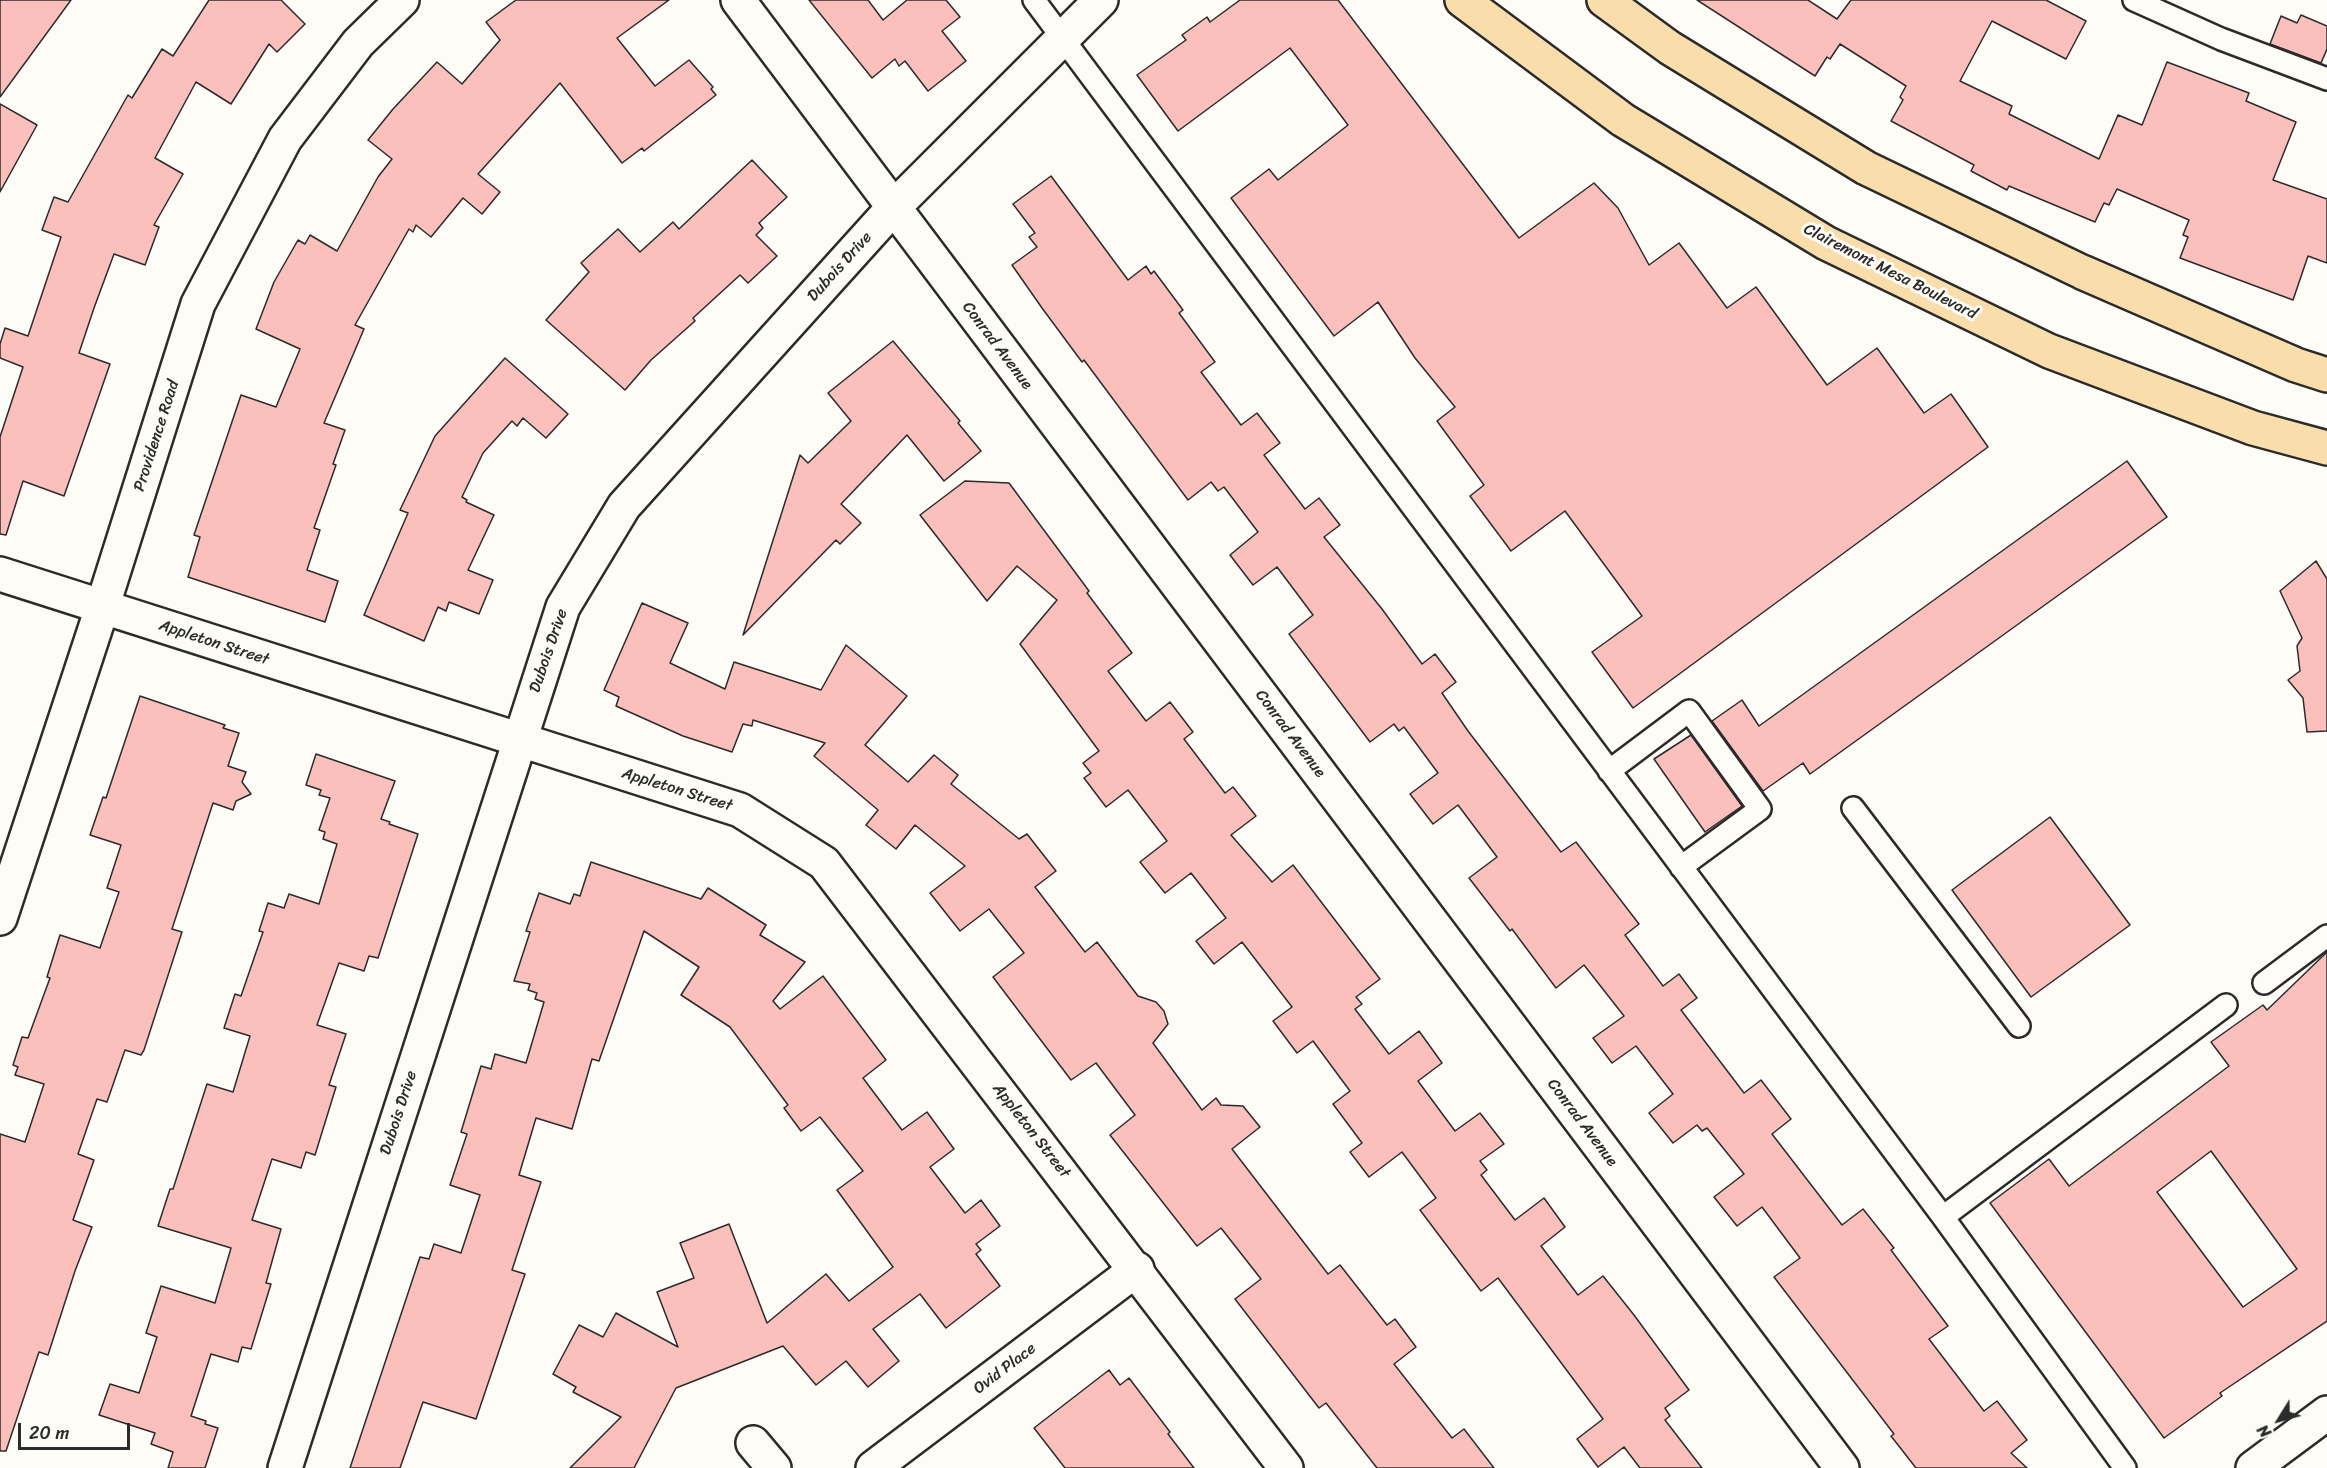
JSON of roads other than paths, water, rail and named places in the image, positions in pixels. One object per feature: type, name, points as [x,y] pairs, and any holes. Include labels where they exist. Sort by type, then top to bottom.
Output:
[{"type":"main road","name":"Clairemont Mesa Boulevard","points":[[1462,0],[1623,120],[1826,243],[2049,351],[2253,428],[2327,447]]},
{"type":"main road","points":[[1604,0],[1670,48],[1866,168],[2082,272],[2296,365],[2327,375]]},
{"type":"street","name":"Providence Road","points":[[0,918],[102,608],[198,304],[285,139],[358,43],[402,0]]},
{"type":"street","name":"Conrad Avenue","points":[[738,0],[1842,1468]]},
{"type":"street","name":"Dubois Drive","points":[[285,1468],[563,607],[624,506],[893,208],[1101,0]]},
{"type":"street","name":"Appleton Street","points":[[0,574],[740,810],[824,862],[1137,1269],[1286,1468]]},
{"type":"street","name":"Ovid Place","points":[[873,1468],[1137,1269]]},
{"type":"street","points":[[2253,1468],[2327,1413]]},
{"type":"street","points":[[753,1443],[774,1468]]},
{"type":"lane","points":[[1034,0],[1943,1217],[2125,1468]]},
{"type":"lane","points":[[2134,0],[2221,39],[2327,79]]},
{"type":"lane","points":[[1609,771],[1689,711],[1760,809],[1681,867]]},
{"type":"lane","points":[[1853,808],[2019,1026]]},
{"type":"lane","points":[[2264,983],[2327,936]]},
{"type":"lane","points":[[1943,1217],[2226,1005]]}]
